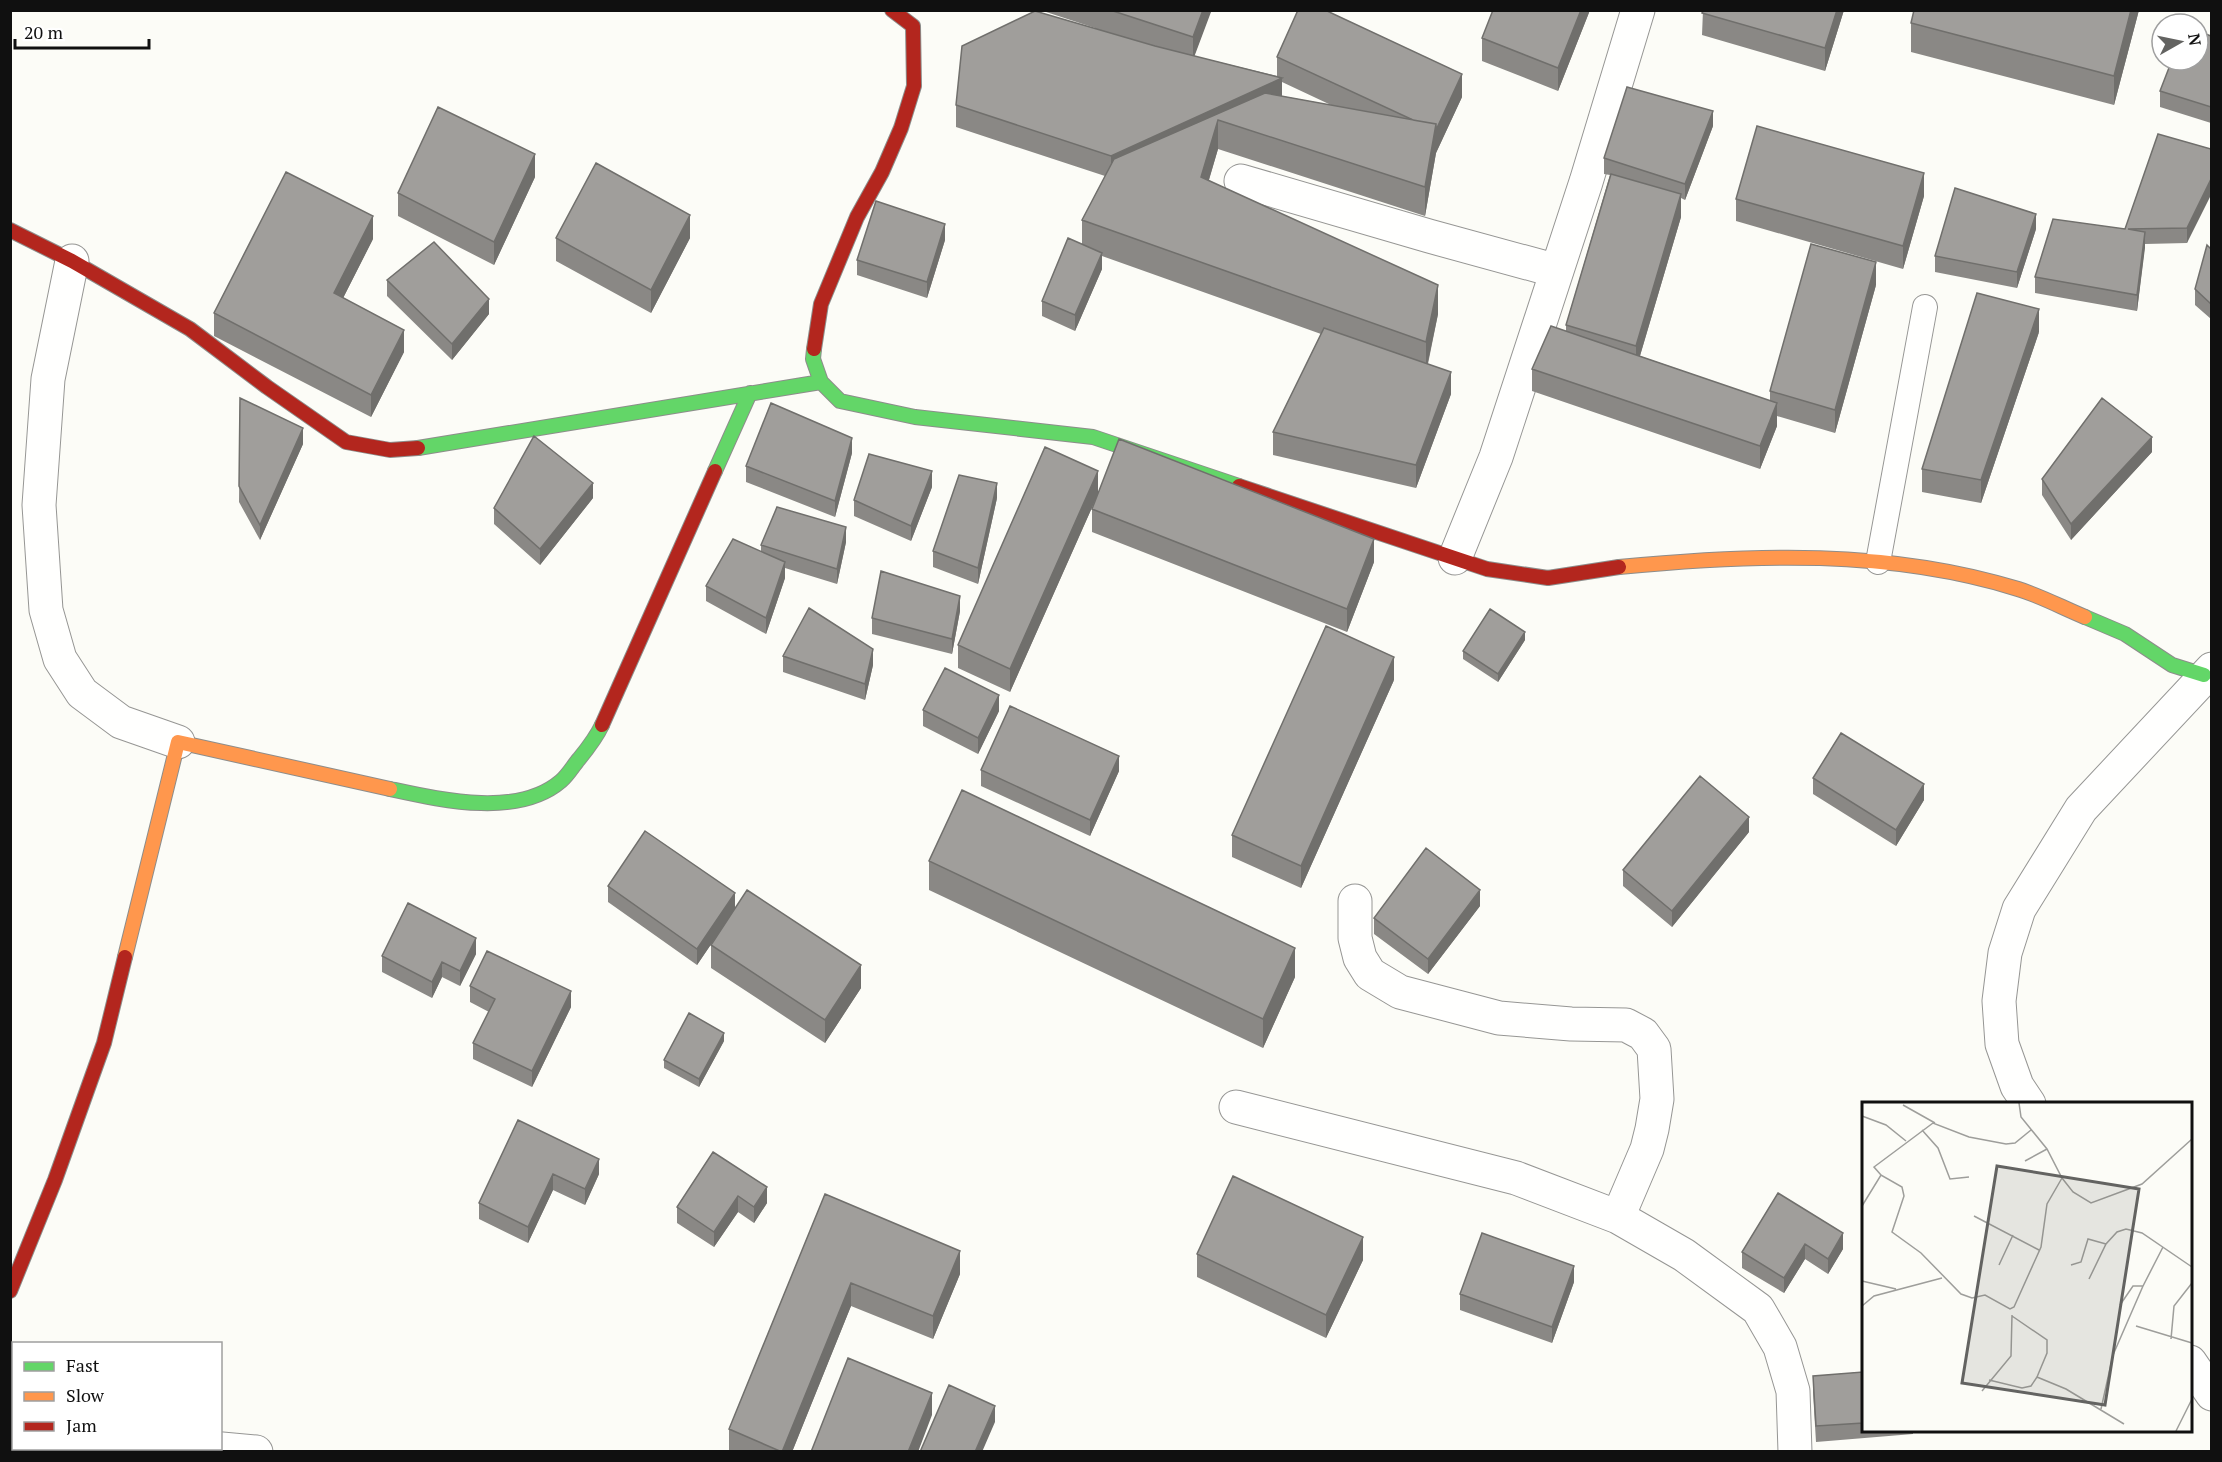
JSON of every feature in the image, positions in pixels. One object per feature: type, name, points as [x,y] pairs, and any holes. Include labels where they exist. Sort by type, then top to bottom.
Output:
[{"type":"street","points":[[892,10],[913,26],[914,86],[882,172],[857,217],[821,304],[813,359],[821,382],[840,401],[915,417],[1093,437],[1486,569],[1548,578],[1602,569],[1672,562],[1820,556],[1927,567],[2019,589],[2125,634],[2172,665],[2208,672]]},
{"type":"street","points":[[1455,558],[1496,457],[1557,271],[1638,10]]},
{"type":"street","points":[[1241,181],[1557,271]]},
{"type":"street","points":[[10,230],[72,261],[190,329],[267,387],[346,442],[390,450],[430,447],[821,382]]},
{"type":"street","points":[[72,261],[48,379],[39,505],[46,610],[60,659],[82,693],[121,722],[178,742],[438,799],[491,803],[529,799],[561,781],[597,736],[750,393]]},
{"type":"street","points":[[2028,1102],[2017,1086],[2002,1044],[2000,1001],[2005,953],[2019,909],[2081,809],[2208,672]]},
{"type":"street","points":[[10,1291],[55,1180],[104,1043],[178,742]]},
{"type":"street","points":[[1355,902],[1355,938],[1360,958],[1370,974],[1400,992],[1499,1018],[1571,1024],[1626,1025],[1643,1034],[1654,1048],[1657,1099],[1647,1149],[1618,1217]]},
{"type":"street","points":[[1236,1107],[1516,1178],[1618,1217],[1684,1255],[1758,1309],[1780,1347],[1793,1391],[1795,1452]]},
{"type":"street","points":[[2192,1365],[2211,1394]]},
{"type":"street","points":[[222,1450],[256,1452]]},
{"type":"lane","points":[[1878,562],[1925,307]]},
{"type":"building","points":[[1110,10],[1203,10],[1193,37]]},
{"type":"building","points":[[1298,10],[1325,10],[1462,74],[1436,130],[1436,124],[1413,120],[1277,57]]},
{"type":"building","points":[[1493,10],[1581,10],[1558,68],[1482,38]]},
{"type":"building","points":[[1703,10],[1837,10],[1825,48],[1702,13]]},
{"type":"building","points":[[1914,10],[2131,10],[2114,76],[1911,23]]},
{"type":"building","points":[[1035,11],[1155,46],[1282,78],[1111,156],[956,105],[962,46]]},
{"type":"building","points":[[2211,36],[2211,107],[2160,91],[2167,72],[2210,72]]},
{"type":"building","points":[[1627,87],[1713,111],[1685,184],[1604,158]]},
{"type":"building","points":[[1265,93],[1436,124],[1425,187],[1218,120],[1201,177],[1438,285],[1426,342],[1082,220],[1114,159]]},
{"type":"building","points":[[438,107],[535,154],[494,242],[398,193]]},
{"type":"building","points":[[1757,126],[1924,173],[1903,246],[1736,199]]},
{"type":"building","points":[[2158,134],[2211,149],[2211,179],[2187,228],[2128,229],[2145,232],[2137,295],[2035,277],[2053,219],[2125,229]]},
{"type":"building","points":[[596,163],[690,215],[651,290],[556,238]]},
{"type":"building","points":[[286,172],[373,216],[334,293],[404,330],[371,395],[214,313]]},
{"type":"building","points":[[1611,174],[1681,194],[1636,346],[1566,325]]},
{"type":"building","points":[[1955,188],[2036,214],[2017,272],[1935,256]]},
{"type":"building","points":[[876,201],[945,224],[927,282],[857,260]]},
{"type":"building","points":[[1068,238],[1102,253],[1075,315],[1042,301]]},
{"type":"building","points":[[434,242],[489,299],[452,344],[387,280]]},
{"type":"building","points":[[1811,244],[1876,262],[1835,410],[1770,391]]},
{"type":"building","points":[[2207,245],[2211,249],[2211,304],[2195,289]]},
{"type":"building","points":[[1977,293],[2039,309],[1981,480],[1922,469]]},
{"type":"building","points":[[1551,326],[1777,403],[1760,446],[1532,369]]},
{"type":"building","points":[[1324,328],[1451,372],[1416,465],[1273,432]]},
{"type":"building","points":[[240,398],[303,428],[260,525],[239,486]]},
{"type":"building","points":[[2102,398],[2152,437],[2071,524],[2042,479]]},
{"type":"building","points":[[771,403],[852,438],[835,501],[746,466]]},
{"type":"building","points":[[534,436],[593,483],[540,549],[494,508]]},
{"type":"building","points":[[1119,439],[1374,539],[1347,609],[1092,509]]},
{"type":"building","points":[[1045,447],[1098,471],[1010,669],[958,645]]},
{"type":"building","points":[[869,454],[932,471],[911,526],[854,500]]},
{"type":"building","points":[[959,475],[997,483],[978,568],[933,551]]},
{"type":"building","points":[[777,507],[846,527],[837,569],[761,545]]},
{"type":"building","points":[[733,539],[785,562],[766,618],[706,586]]},
{"type":"building","points":[[881,571],[960,596],[952,639],[872,618]]},
{"type":"building","points":[[809,608],[873,649],[865,684],[783,656]]},
{"type":"building","points":[[1490,609],[1525,632],[1498,674],[1463,651]]},
{"type":"building","points":[[1326,626],[1394,657],[1301,866],[1232,835]]},
{"type":"building","points":[[945,668],[999,695],[978,738],[923,710]]},
{"type":"building","points":[[1010,706],[1119,756],[1090,820],[981,770]]},
{"type":"building","points":[[1841,733],[1924,784],[1896,830],[1813,778]]},
{"type":"building","points":[[1700,776],[1749,817],[1672,911],[1623,870]]},
{"type":"building","points":[[962,790],[1295,948],[1263,1019],[929,861]]},
{"type":"building","points":[[645,831],[735,893],[697,949],[608,886]]},
{"type":"building","points":[[1426,848],[1480,890],[1428,959],[1374,918]]},
{"type":"building","points":[[747,890],[861,965],[825,1020],[711,945]]},
{"type":"building","points":[[408,903],[476,938],[460,971],[442,962],[432,982],[382,956]]},
{"type":"building","points":[[487,951],[571,991],[532,1071],[473,1043],[495,999],[470,986]]},
{"type":"building","points":[[689,1013],[724,1033],[699,1079],[664,1060]]},
{"type":"building","points":[[518,1120],[599,1159],[585,1189],[553,1174],[528,1227],[479,1203]]},
{"type":"building","points":[[713,1152],[767,1187],[754,1207],[738,1196],[714,1232],[677,1207]]},
{"type":"building","points":[[1233,1176],[1363,1237],[1326,1315],[1197,1254]]},
{"type":"building","points":[[1778,1193],[1843,1233],[1828,1259],[1805,1244],[1784,1278],[1742,1252]]},
{"type":"building","points":[[825,1194],[960,1251],[933,1316],[851,1283],[782,1452],[729,1429]]},
{"type":"building","points":[[1482,1233],[1574,1266],[1552,1327],[1460,1294]]},
{"type":"building","points":[[848,1358],[932,1393],[908,1452],[811,1452]]},
{"type":"building","points":[[1862,1372],[1862,1423],[1816,1426],[1813,1376]]},
{"type":"building","points":[[949,1385],[995,1406],[975,1452],[920,1452]]},
{"type":"traffic: fast","points":[[814,349],[813,359],[821,382],[840,401],[915,417],[1093,437],[1239,486]]},
{"type":"traffic: fast","points":[[418,448],[821,382]]},
{"type":"traffic: fast","points":[[715,471],[750,393]]},
{"type":"traffic: fast","points":[[2085,617],[2125,634],[2172,665],[2204,675]]},
{"type":"traffic: fast","points":[[390,789],[432,798],[478,803],[501,803],[523,799],[543,792],[564,779],[592,743],[602,725]]},
{"type":"traffic: slow","points":[[1619,567],[1719,559],[1820,558],[1870,561],[1969,576],[2027,592],[2085,617]]},
{"type":"traffic: slow","points":[[125,957],[178,742],[390,789]]},
{"type":"traffic: jam","points":[[814,349],[821,304],[857,217],[882,172],[901,128],[914,86],[913,26],[892,10]]},
{"type":"traffic: jam","points":[[10,230],[72,261],[190,329],[267,387],[346,442],[390,450],[418,448]]},
{"type":"traffic: jam","points":[[602,725],[715,471]]},
{"type":"traffic: jam","points":[[1239,486],[1487,569],[1548,578],[1619,567]]},
{"type":"traffic: jam","points":[[10,1291],[55,1180],[104,1043],[125,957]]}]
